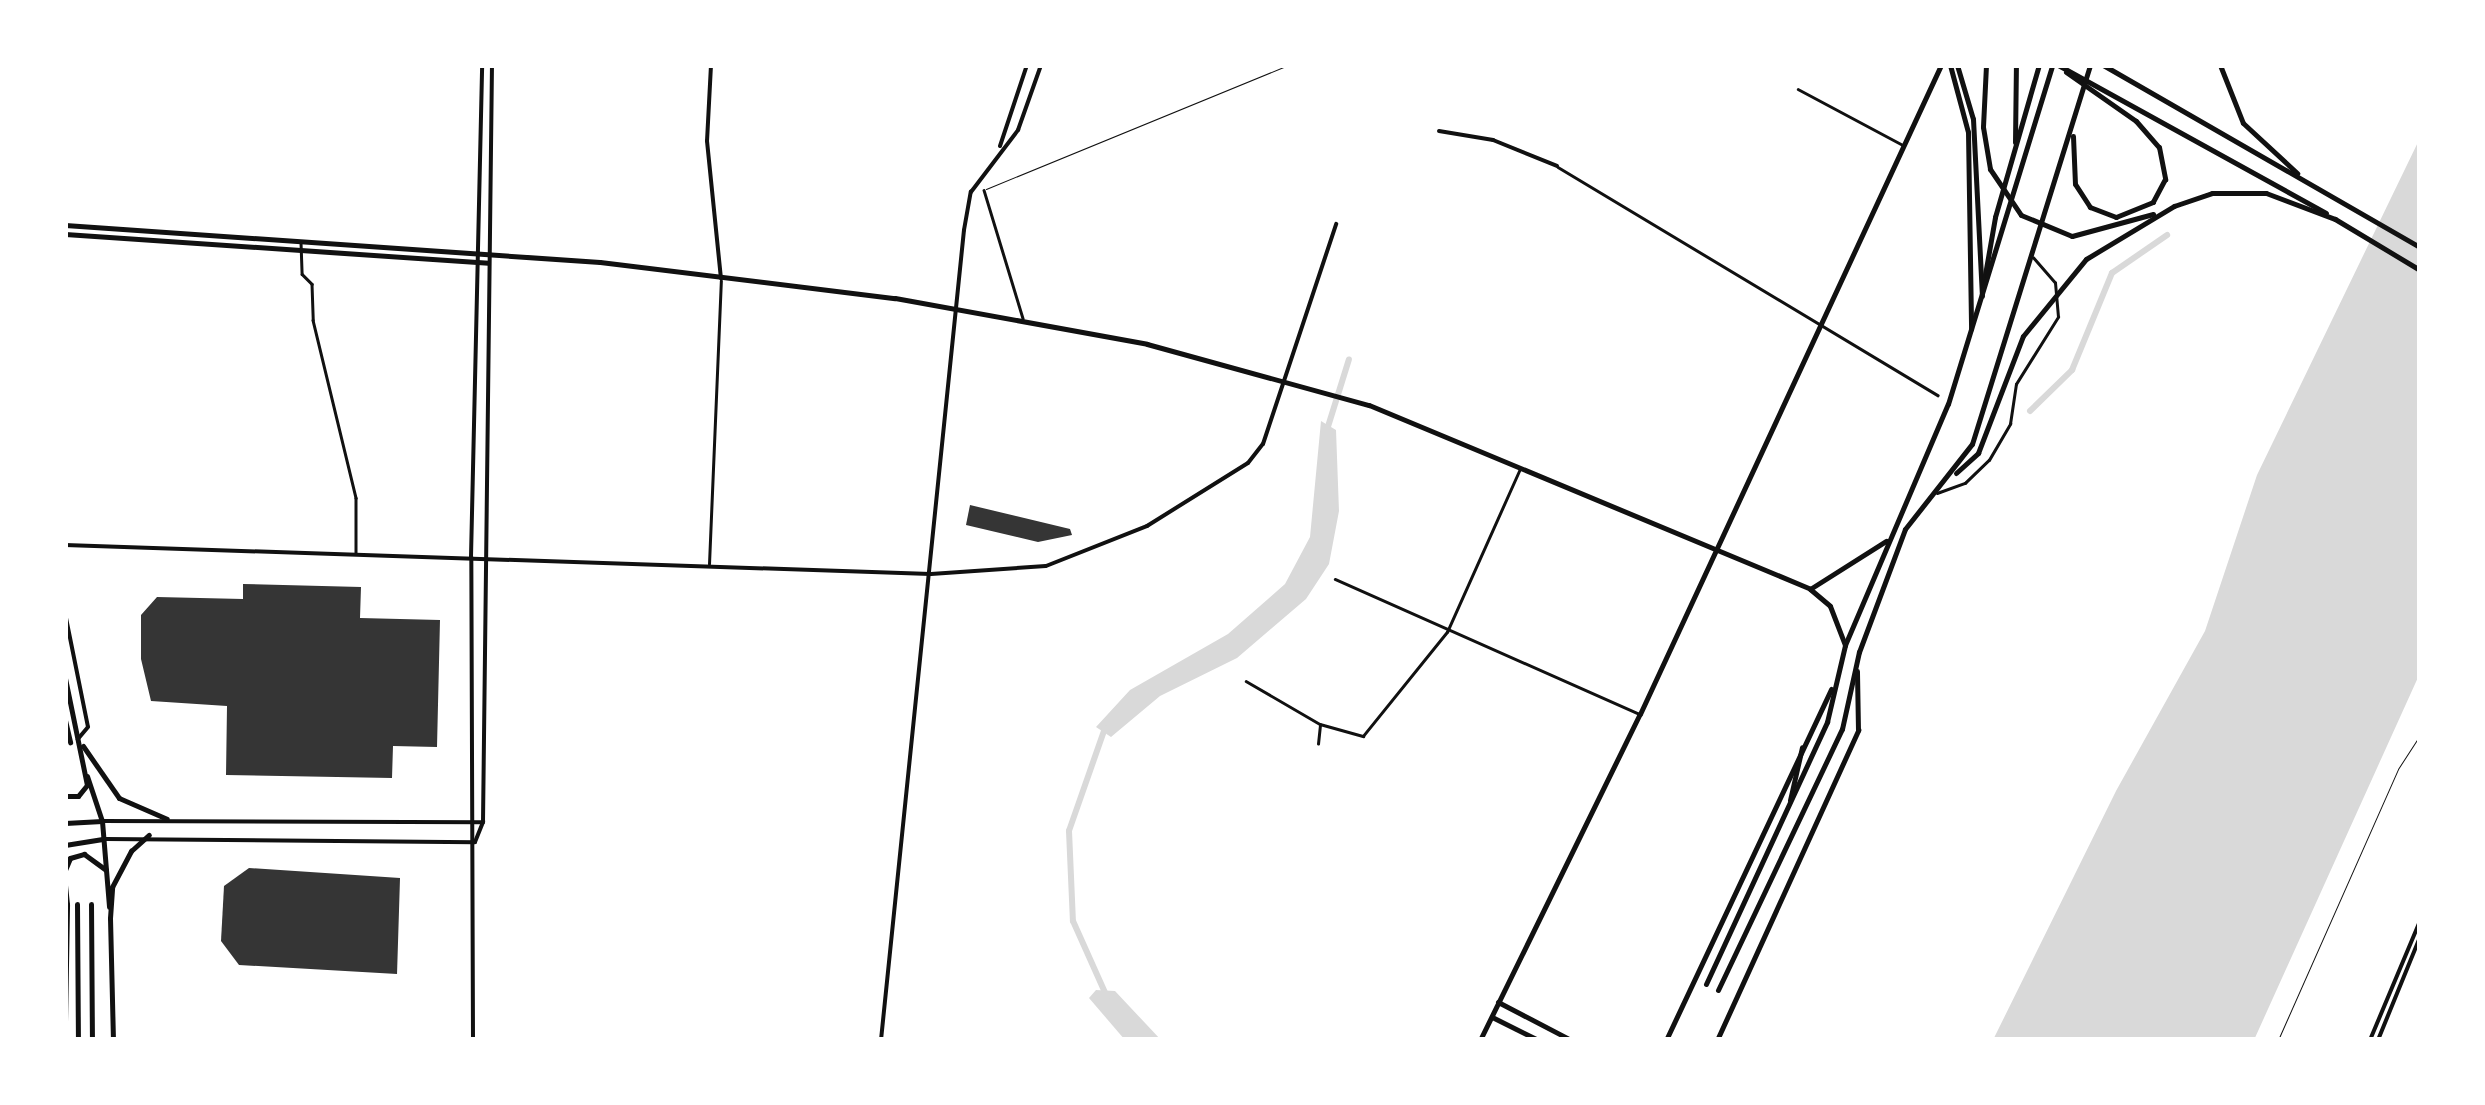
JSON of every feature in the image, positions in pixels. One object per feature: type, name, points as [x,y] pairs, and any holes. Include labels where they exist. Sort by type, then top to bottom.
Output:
[{"type":"main road","points":[[1480,1040],[1640,714],[1941,65]]},
{"type":"main road","points":[[1954,65],[1973,119],[1982,299]]},
{"type":"main road","points":[[1954,65],[1968,132],[1966,286],[1972,332]]},
{"type":"main road","points":[[1986,65],[1982,105],[1990,168],[2021,215],[2055,233],[2084,236],[2174,206],[2242,191],[2335,219]]},
{"type":"main road","points":[[2014,152],[2016,65]]},
{"type":"main road","points":[[1982,299],[1987,251],[2039,65]]},
{"type":"main road","points":[[1950,478],[1972,444],[2073,130],[2090,65]]},
{"type":"main road","points":[[2103,65],[2420,247]]},
{"type":"main road","points":[[2131,65],[2172,65]]},
{"type":"main road","points":[[2220,65],[2243,122],[2308,181]]},
{"type":"main road","points":[[1706,984],[1828,722],[1832,689],[1845,645],[1886,541],[1948,404],[2057,66]]},
{"type":"main road","points":[[2057,66],[2148,131],[2166,165],[2153,202],[2128,216],[2097,212],[2075,184],[2073,130]]},
{"type":"main road","points":[[2057,66],[2420,270]]},
{"type":"main road","points":[[1718,990],[1842,729],[1856,671],[1905,529],[1978,453],[2023,336],[2066,279],[2086,259],[2174,206]]},
{"type":"main road","points":[[65,225],[488,252],[721,278],[1023,320],[1322,392],[1520,468],[1810,588],[1830,606],[1845,645]]},
{"type":"main road","points":[[65,234],[488,263]]},
{"type":"main road","points":[[1810,588],[1886,541]]},
{"type":"main road","points":[[1717,1040],[1858,730],[1856,671]]},
{"type":"main road","points":[[65,679],[86,773],[102,821],[110,918],[113,1040]]},
{"type":"main road","points":[[1666,1039],[1754,862],[1804,740],[1832,689]]},
{"type":"main road","points":[[65,720],[70,742]]},
{"type":"main road","points":[[78,738],[119,798],[168,819]]},
{"type":"main road","points":[[1788,809],[1804,740]]},
{"type":"main road","points":[[65,796],[84,792],[86,773]]},
{"type":"main road","points":[[65,823],[102,821]]},
{"type":"main road","points":[[110,918],[112,887],[131,851],[149,835]]},
{"type":"main road","points":[[65,845],[103,839]]},
{"type":"main road","points":[[65,870],[70,858],[84,854],[106,870]]},
{"type":"main road","points":[[65,886],[65,1022]]},
{"type":"main road","points":[[77,904],[78,1040]]},
{"type":"main road","points":[[91,904],[92,1040]]},
{"type":"main road","points":[[1498,1002],[1570,1040]]},
{"type":"main road","points":[[1492,1016],[1538,1040]]},
{"type":"street","points":[[473,1040],[476,842],[470,824],[470,618],[482,65]]},
{"type":"street","points":[[476,842],[484,822],[492,65]]},
{"type":"street","points":[[709,564],[721,278],[706,121],[712,65]]},
{"type":"street","points":[[999,151],[1027,65]]},
{"type":"street","points":[[882,1040],[971,192],[1018,130],[1041,65]]},
{"type":"street","points":[[1798,89],[1904,146]]},
{"type":"street","points":[[1439,130],[1493,140],[1557,166],[1823,322],[1938,395]]},
{"type":"street","points":[[984,190],[1023,320]]},
{"type":"street","points":[[65,545],[931,574],[1046,566],[1147,526],[1248,463],[1263,444],[1336,224]]},
{"type":"street","points":[[301,240],[356,498],[356,552]]},
{"type":"street","points":[[1936,494],[1965,483],[1989,460],[2010,424],[2016,384],[2058,317],[2056,283],[2033,258]]},
{"type":"street","points":[[1246,681],[1320,724],[1363,736],[1447,632],[1520,468]]},
{"type":"street","points":[[1335,578],[1447,632],[1640,714]]},
{"type":"street","points":[[470,618],[478,613],[484,618]]},
{"type":"street","points":[[65,614],[88,727],[78,738]]},
{"type":"street","points":[[1318,744],[1320,724]]},
{"type":"street","points":[[102,821],[484,822]]},
{"type":"street","points":[[103,839],[149,835],[476,842]]},
{"type":"street","points":[[2370,1040],[2420,921]]},
{"type":"street","points":[[2378,1040],[2420,937]]},
{"type":"lane","points":[[984,190],[1288,65]]},
{"type":"path","points":[[2278,1040],[2398,770],[2420,735]]},
{"type":"shaded area","points":[[2420,138],[2420,673],[2254,1040],[1993,1040],[2116,791],[2205,631],[2257,475]]},
{"type":"shaded area","points":[[1321,421],[1336,430],[1339,511],[1329,564],[1306,599],[1237,658],[1160,696],[1111,737],[1096,727],[1130,690],[1228,634],[1285,584],[1310,537]]},
{"type":"shaded area","points":[[1096,990],[1115,991],[1161,1040],[1125,1040],[1089,998]]},
{"type":"building","points":[[970,505],[1070,529],[1072,535],[1038,542],[966,525]]},
{"type":"building","points":[[243,584],[361,587],[360,618],[440,620],[437,747],[393,746],[392,778],[226,775],[227,706],[151,701],[141,659],[141,615],[157,597],[243,599]]},
{"type":"building","points":[[249,868],[400,878],[397,974],[239,965],[221,941],[224,886]]},
{"type":"waterway","points":[[2030,411],[2072,370],[2112,273],[2167,235]]},
{"type":"waterway","points":[[1326,433],[1349,359]]},
{"type":"waterway","points":[[1105,728],[1069,831],[1073,921],[1107,997]]}]
